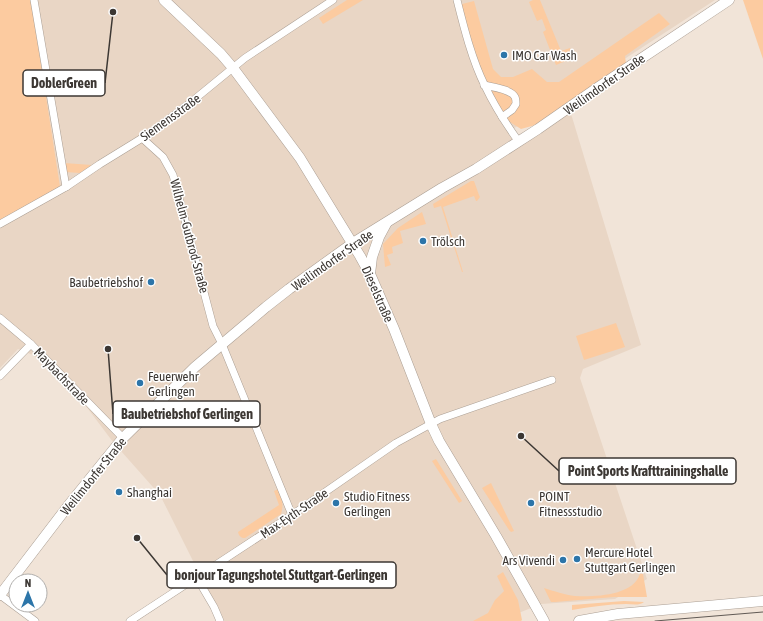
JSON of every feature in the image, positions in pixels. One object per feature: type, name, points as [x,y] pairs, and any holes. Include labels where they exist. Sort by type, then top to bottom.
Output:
[{"type":"main road","name":"Dieselstraße","points":[[164,0],[221,54],[233,68],[300,158],[353,243],[370,274],[394,329],[438,441],[496,536],[544,621]]},
{"type":"main road","name":"Weilimdorfer Straße","points":[[0,595],[64,511],[123,438],[195,367],[282,295],[353,243],[519,142],[729,0]]},
{"type":"main road","points":[[370,274],[375,247],[387,222]]},
{"type":"main road","points":[[579,621],[618,614],[763,601]]},
{"type":"street","points":[[34,0],[66,187]]},
{"type":"street","name":"Siemensstraße","points":[[0,224],[66,187],[142,138],[190,103],[256,50],[333,0]]},
{"type":"street","points":[[457,0],[471,52],[484,85],[502,117],[519,142]]},
{"type":"street","points":[[484,85],[500,88],[515,96],[516,104],[512,110],[502,117]]},
{"type":"street","name":"Wilhelm-Gutbrod-Straße","points":[[142,138],[163,157],[173,174],[213,326],[222,344],[292,515]]},
{"type":"street","name":"Maybachstraße","points":[[0,318],[32,344],[123,438]]},
{"type":"street","points":[[0,376],[32,344]]},
{"type":"street","name":"Max-Eyth-Straße","points":[[130,621],[292,515],[396,443],[440,419],[552,380]]},
{"type":"street","points":[[197,578],[214,607],[220,621]]},
{"type":"street","points":[[0,595],[35,621]]},
{"type":"shaded area","points":[[0,0],[31,0],[60,187],[0,220]]},
{"type":"shaded area","points":[[31,0],[715,0],[563,99],[511,130],[519,141],[566,106],[572,117],[641,345],[583,369],[580,378],[647,579],[615,599],[541,604],[499,621],[223,621],[160,495],[113,442],[76,393],[33,355],[18,349],[0,368],[0,219]]},
{"type":"shaded area","points":[[347,0],[363,0],[323,24],[319,18]]},
{"type":"shaded area","points":[[533,0],[540,0],[561,51],[570,48],[573,58],[556,65],[543,32],[546,30],[542,19],[537,21],[529,2]]},
{"type":"shaded area","points":[[743,0],[763,0],[763,59]]},
{"type":"shaded area","points":[[474,1],[493,69],[501,77],[513,77],[532,69],[547,82],[559,82],[659,13],[670,24],[625,56],[626,64],[553,120],[521,129],[502,117],[484,85],[458,5]]},
{"type":"shaded area","points":[[64,163],[92,165],[80,173],[65,172]]},
{"type":"shaded area","points":[[471,181],[474,181],[480,197],[477,201],[474,196],[443,207],[462,272],[441,206],[434,208],[433,204]]},
{"type":"shaded area","points":[[422,212],[426,224],[400,231],[403,243],[392,247],[393,253],[387,255],[391,265],[385,267],[383,244],[398,228]]},
{"type":"shaded area","points":[[616,323],[625,347],[584,360],[576,336]]},
{"type":"shaded area","points":[[436,459],[462,501],[459,503],[432,461]]},
{"type":"shaded area","points":[[491,483],[514,531],[511,532],[509,530],[482,488]]},
{"type":"shaded area","points":[[278,489],[282,501],[281,514],[245,538],[242,538],[238,532],[279,505],[274,491]]},
{"type":"shaded area","points":[[503,572],[518,600],[522,620],[473,621],[488,613],[495,600],[504,591],[497,576]]},
{"type":"shaded area","points":[[640,574],[643,574],[647,597],[614,597],[551,602],[544,588],[575,596],[612,594],[630,587]]},
{"type":"shaded area","points":[[624,601],[644,602],[638,604],[612,605],[572,610],[572,605]]},
{"type":"tram line","points":[[655,621],[763,612]]},
{"type":"place","name":"DoblerGreen","points":[[113,12]]},
{"type":"place","name":"IMO Car Wash","points":[[504,55]]},
{"type":"place","name":"Trölsch","points":[[423,241]]},
{"type":"place","name":"Baubetriebshof","points":[[151,282]]},
{"type":"place","name":"Baubetriebshof Gerlingen","points":[[108,349]]},
{"type":"place","name":"Feuerwehr Gerlingen","points":[[140,383]]},
{"type":"place","name":"Point Sports Krafttrainingshalle","points":[[521,436]]},
{"type":"place","name":"Shanghai","points":[[119,492]]},
{"type":"place","name":"Studio Fitness Gerlingen","points":[[336,503]]},
{"type":"place","name":"POINT Fitnessstudio","points":[[531,503]]},
{"type":"place","name":"bonjour Tagungshotel Stuttgart-Gerlingen","points":[[137,538]]},
{"type":"place","name":"Mercure Hotel Stuttgart Gerlingen","points":[[577,559]]},
{"type":"place","name":"Ars Vivendi","points":[[563,560]]}]
